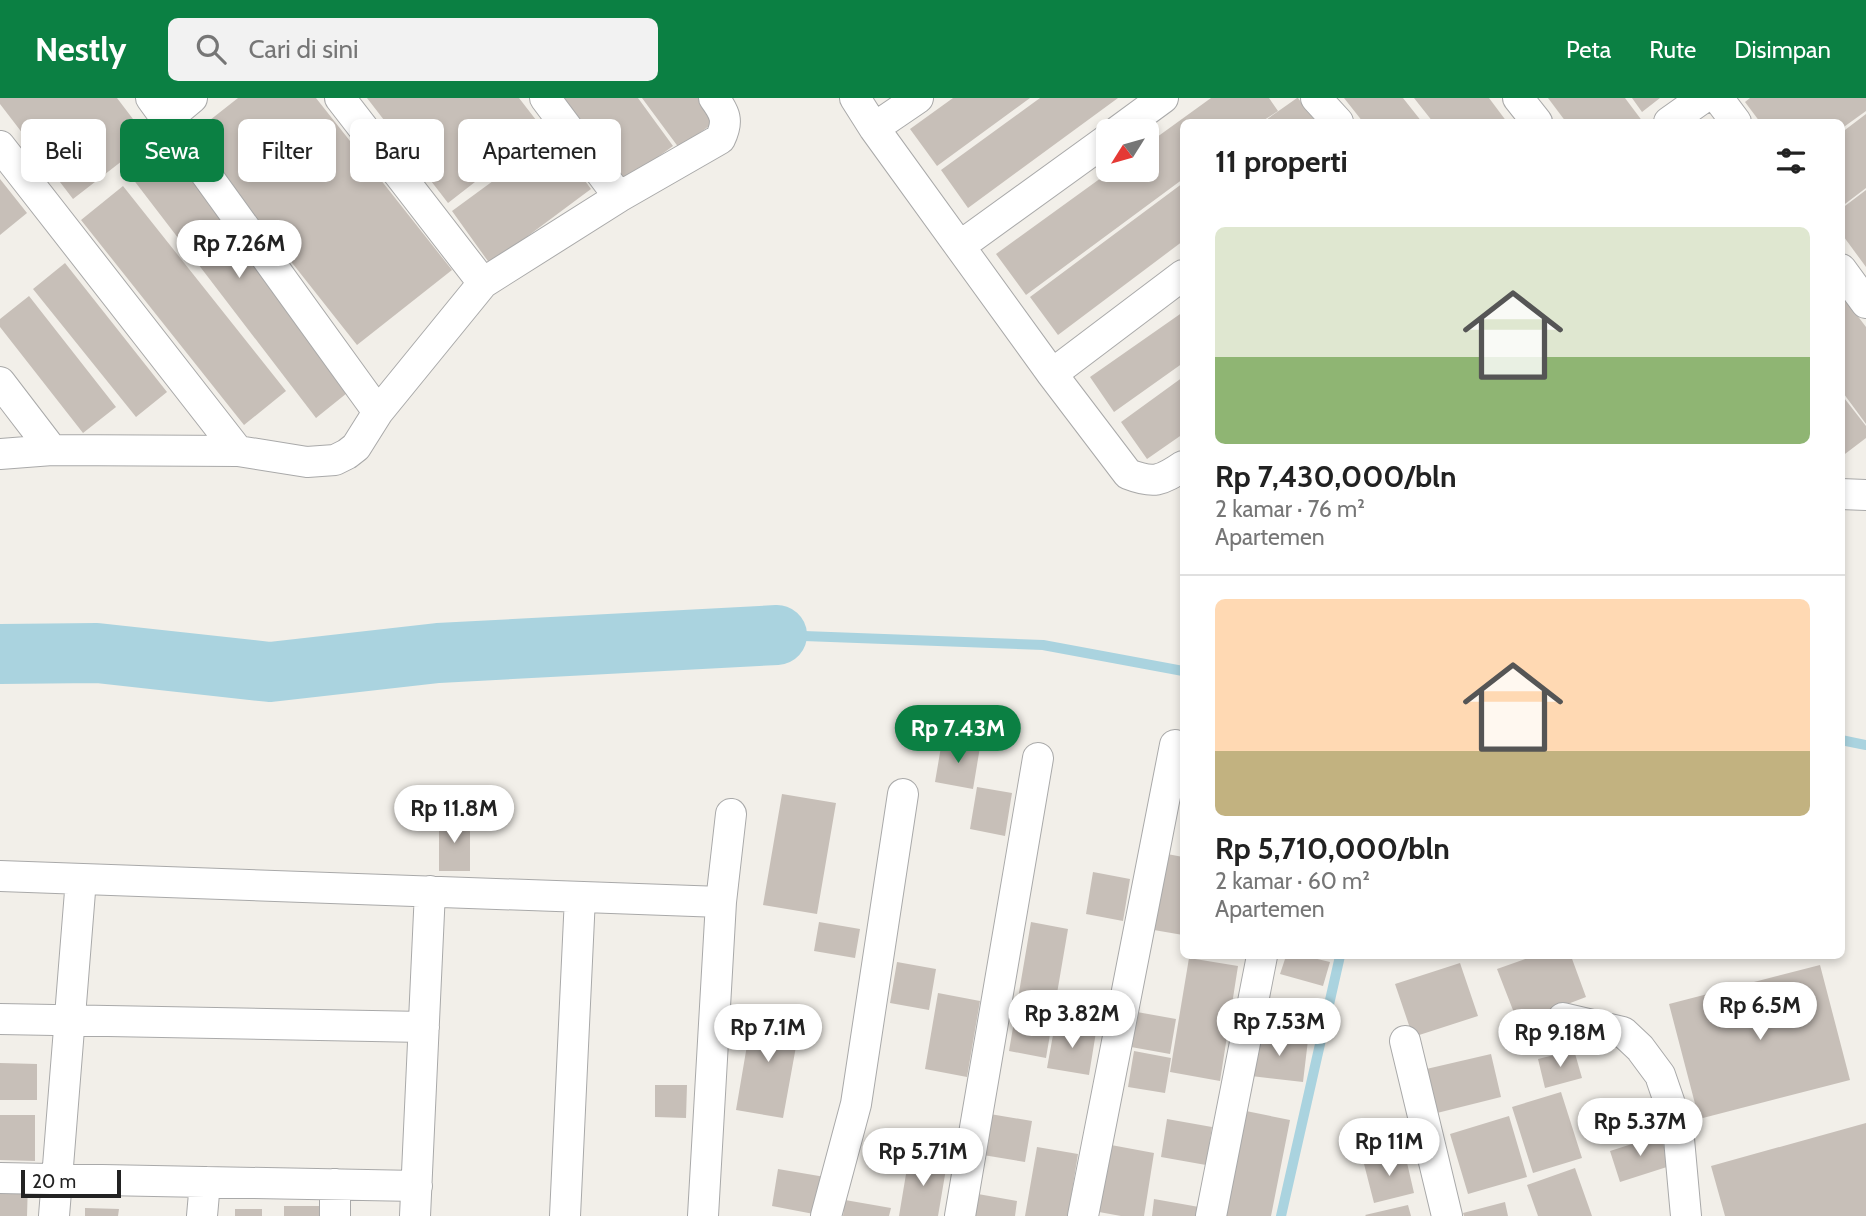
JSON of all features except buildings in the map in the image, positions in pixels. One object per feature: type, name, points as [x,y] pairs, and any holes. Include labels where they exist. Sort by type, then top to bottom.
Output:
[{"type":"street","points":[[192,98],[159,109],[378,412]]},
{"type":"street","points":[[340,98],[483,283]]},
{"type":"street","points":[[545,98],[619,197]]},
{"type":"street","points":[[0,454],[52,450],[238,451],[307,462],[335,460],[356,447],[378,412],[483,283],[619,197],[720,139],[726,128],[724,112],[714,98]]},
{"type":"street","points":[[855,98],[1052,374],[1128,474],[1143,480],[1164,479],[1180,468]]},
{"type":"street","points":[[874,128],[918,98]]},
{"type":"street","points":[[1134,119],[1163,98]]},
{"type":"street","points":[[1316,98],[1335,119]]},
{"type":"street","points":[[1518,98],[1535,119]]},
{"type":"street","points":[[1673,119],[1703,98]]},
{"type":"street","points":[[1718,98],[1734,119]]},
{"type":"street","points":[[0,146],[238,451]]},
{"type":"street","points":[[960,246],[1096,148]]},
{"type":"street","points":[[1845,274],[1866,303]]},
{"type":"street","points":[[1052,374],[1180,277]]},
{"type":"street","points":[[0,382],[52,450]]},
{"type":"street","points":[[1845,495],[1866,495]]},
{"type":"street","points":[[1083,1216],[1175,745]]},
{"type":"street","points":[[960,1216],[1038,758]]},
{"type":"street","points":[[826,1216],[856,1104],[903,794]]},
{"type":"street","points":[[703,1216],[721,901],[730,814]]},
{"type":"street","points":[[0,876],[721,901]]},
{"type":"street","points":[[54,1216],[80,879]]},
{"type":"street","points":[[415,1216],[430,891]]},
{"type":"street","points":[[565,1216],[580,897]]},
{"type":"street","points":[[1211,1216],[1261,959]]},
{"type":"street","points":[[0,1018],[424,1027]]},
{"type":"street","points":[[1563,1018],[1623,1032],[1640,1048],[1660,1075],[1679,1139],[1686,1216]]},
{"type":"street","points":[[1405,1041],[1447,1216]]},
{"type":"street","points":[[0,1178],[416,1186]]},
{"type":"street","points":[[202,1216],[205,1182]]},
{"type":"street","points":[[335,1184],[335,1216]]},
{"type":"waterway","points":[[777,635],[1043,645],[1180,670]]},
{"type":"waterway","points":[[0,654],[97,653],[270,672],[438,653],[777,635]]},
{"type":"waterway","points":[[1845,741],[1866,745]]},
{"type":"waterway","points":[[1281,1216],[1339,959]]}]
